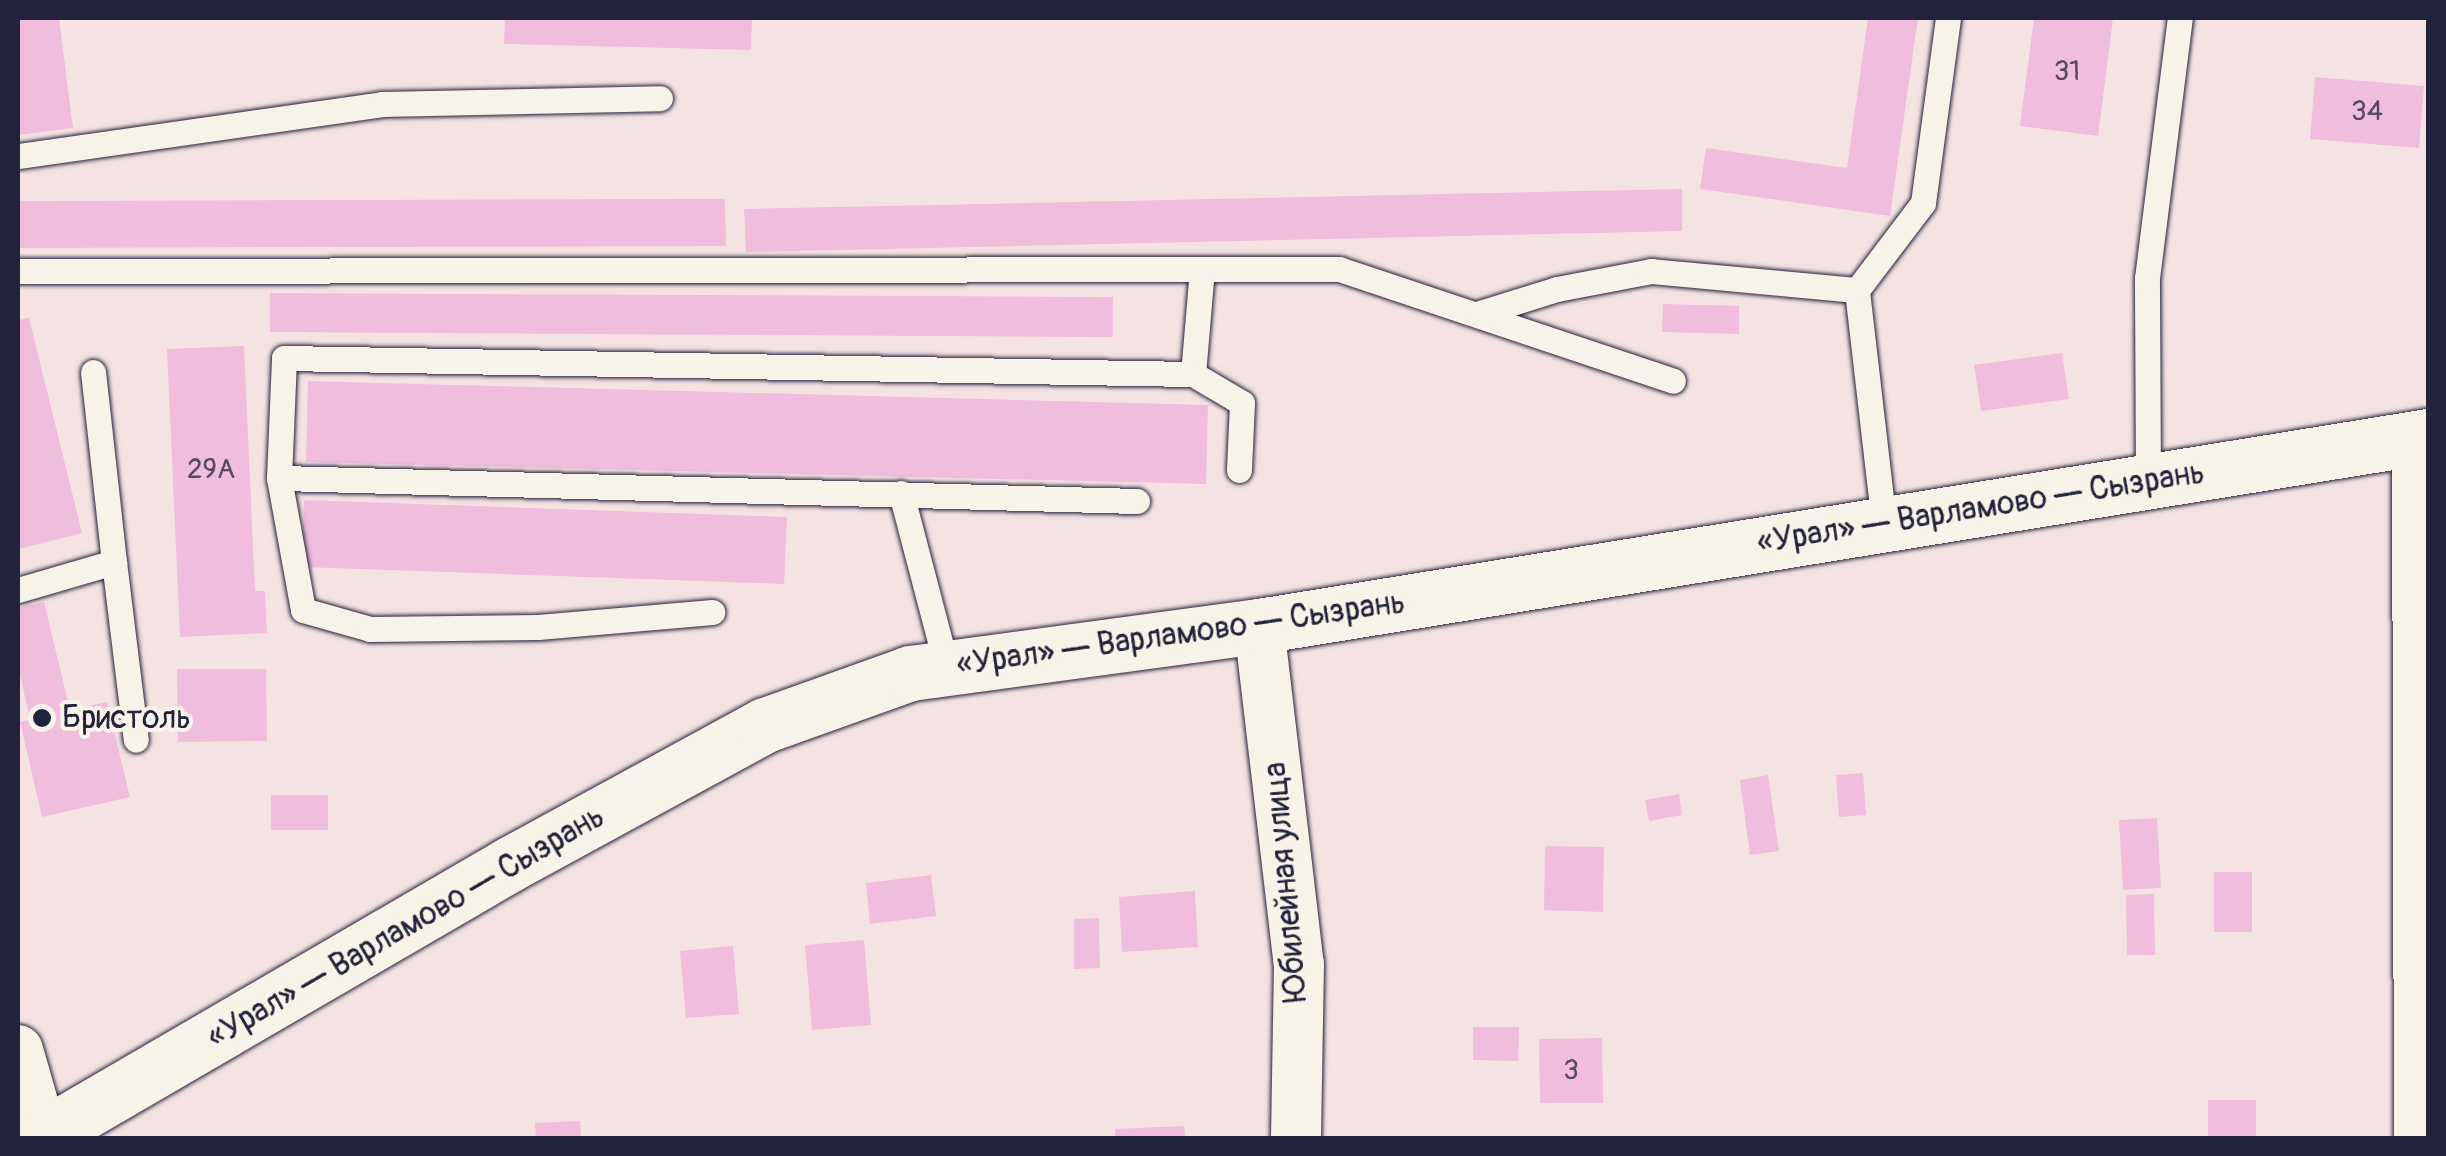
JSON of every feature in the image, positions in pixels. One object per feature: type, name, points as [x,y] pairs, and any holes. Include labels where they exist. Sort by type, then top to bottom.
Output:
[{"type":"main road","name":"«Урал» — Варламово — Сызрань","points":[[41,1138],[510,864],[765,726],[910,674],[1259,626],[2423,436]]},
{"type":"street","points":[[2419,1138],[2423,436]]},
{"type":"street","name":"Юбилейная улица","points":[[1259,626],[1299,964],[1296,1138]]},
{"type":"street","points":[[18,1050],[41,1138]]},
{"type":"lane","points":[[1884,524],[1857,290],[1922,203],[1948,18]]},
{"type":"lane","points":[[2148,481],[2146,278],[2180,18]]},
{"type":"lane","points":[[18,156],[382,104],[660,98]]},
{"type":"lane","points":[[1193,374],[1202,269]]},
{"type":"lane","points":[[18,272],[1339,269],[1480,313],[1673,381]]},
{"type":"lane","points":[[1480,313],[1556,288],[1651,271],[1857,290]]},
{"type":"lane","points":[[712,612],[538,627],[370,629],[303,610],[278,478],[284,358],[1193,374],[1242,403],[1239,470]]},
{"type":"lane","points":[[92,372],[136,740]]},
{"type":"lane","points":[[278,478],[1137,501]]},
{"type":"lane","points":[[901,493],[947,668]]},
{"type":"lane","points":[[18,590],[114,562]]},
{"type":"building","points":[[18,18],[59,18],[73,128],[18,135]]},
{"type":"building","points":[[505,18],[752,18],[751,50],[504,44]]},
{"type":"building","points":[[1868,18],[1918,18],[1890,216],[1700,189],[1706,148],[1847,168]]},
{"type":"building","points":[[2034,18],[2113,18],[2098,136],[2020,126]]},
{"type":"building","points":[[2315,77],[2424,86],[2419,148],[2310,139]]},
{"type":"building","points":[[1682,189],[1682,231],[746,252],[744,209]]},
{"type":"building","points":[[725,199],[726,246],[18,248],[18,201]]},
{"type":"building","points":[[270,293],[1113,297],[1113,337],[270,332]]},
{"type":"building","points":[[1663,304],[1739,306],[1739,334],[1662,332]]},
{"type":"building","points":[[29,318],[82,533],[18,549],[18,320]]},
{"type":"building","points":[[244,346],[255,591],[265,591],[267,633],[180,637],[167,349]]},
{"type":"building","points":[[2062,353],[2069,399],[1981,411],[1974,365]]},
{"type":"building","points":[[308,381],[1208,405],[1206,484],[306,462]]},
{"type":"building","points":[[304,500],[787,517],[784,584],[302,567]]},
{"type":"building","points":[[44,602],[70,710],[107,702],[130,797],[42,817],[20,722],[30,720],[18,665],[18,608]]},
{"type":"building","points":[[177,669],[266,669],[267,741],[178,742]]},
{"type":"building","points":[[1863,773],[1866,815],[1839,817],[1836,775]]},
{"type":"building","points":[[1768,775],[1779,851],[1750,855],[1740,780]]},
{"type":"building","points":[[1679,794],[1682,815],[1649,821],[1645,800]]},
{"type":"building","points":[[271,795],[328,795],[328,830],[271,830]]},
{"type":"building","points":[[2157,818],[2161,888],[2123,890],[2119,820]]},
{"type":"building","points":[[1545,846],[1604,847],[1603,912],[1544,910]]},
{"type":"building","points":[[2214,872],[2252,872],[2252,932],[2214,932]]},
{"type":"building","points":[[931,875],[936,916],[870,924],[866,883]]},
{"type":"building","points":[[1195,891],[1198,947],[1122,952],[1119,897]]},
{"type":"building","points":[[2154,894],[2155,955],[2127,955],[2126,895]]},
{"type":"building","points":[[1099,918],[1100,968],[1074,969],[1074,919]]},
{"type":"building","points":[[864,940],[871,1025],[812,1030],[805,945]]},
{"type":"building","points":[[733,946],[739,1014],[686,1018],[680,951]]},
{"type":"building","points":[[1473,1027],[1519,1027],[1518,1061],[1473,1060]]},
{"type":"building","points":[[1602,1038],[1603,1103],[1540,1103],[1539,1039]]},
{"type":"building","points":[[2208,1100],[2256,1100],[2256,1138],[2208,1138]]},
{"type":"building","points":[[580,1121],[581,1138],[536,1138],[535,1123]]},
{"type":"building","points":[[1184,1126],[1185,1138],[1115,1138],[1115,1129]]},
{"type":"place","name":"Бристоль","points":[[42,718]]}]
